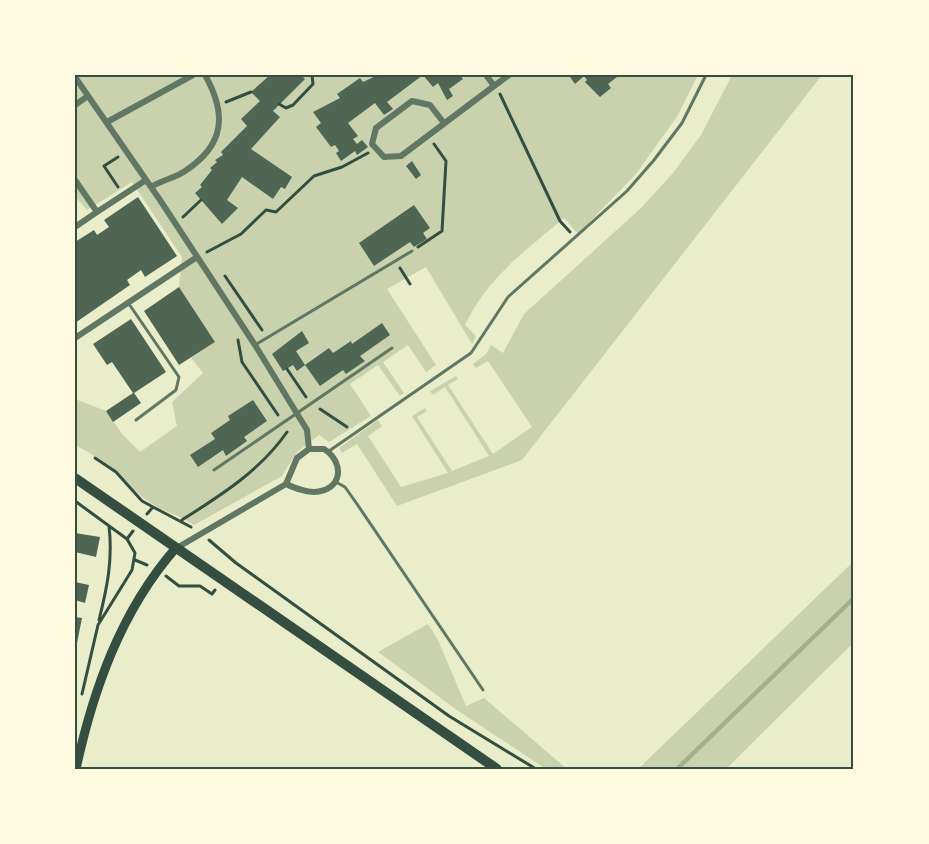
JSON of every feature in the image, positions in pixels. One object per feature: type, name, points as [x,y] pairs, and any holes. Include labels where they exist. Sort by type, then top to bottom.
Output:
[{"type":"main road","points":[[75,478],[497,769]]},
{"type":"main road","points":[[76,769],[87,717],[106,664],[148,582],[175,549]]},
{"type":"street","points":[[106,122],[193,75]]},
{"type":"street","points":[[151,186],[183,172],[209,150],[218,133],[219,104],[205,75]]},
{"type":"street","points":[[486,75],[494,86]]},
{"type":"street","points":[[444,123],[430,105],[412,101],[376,128],[372,138],[375,150],[384,157],[395,158],[428,135],[509,75]]},
{"type":"street","points":[[75,77],[151,186],[255,345],[307,430],[309,449]]},
{"type":"street","points":[[75,105],[88,96]]},
{"type":"street","points":[[75,180],[96,212]]},
{"type":"street","points":[[75,227],[146,180]]},
{"type":"street","points":[[75,338],[197,257]]},
{"type":"street","points":[[175,549],[286,484],[297,458],[309,449],[317,447],[328,451],[337,460],[339,468],[336,482],[327,489],[315,492],[286,484]]},
{"type":"lane","points":[[328,451],[471,353],[508,297],[627,191],[654,160],[682,123],[706,75]]},
{"type":"lane","points":[[255,345],[412,251]]},
{"type":"lane","points":[[129,302],[179,377],[176,390],[136,420]]},
{"type":"lane","points":[[214,470],[392,348]]},
{"type":"lane","points":[[336,482],[345,487],[483,690]]},
{"type":"path","points":[[279,104],[286,108],[294,105],[313,84],[312,75]]},
{"type":"path","points":[[494,86],[503,98],[560,221],[576,238]]},
{"type":"path","points":[[219,104],[251,92]]},
{"type":"path","points":[[412,251],[442,231],[446,161],[428,135]]},
{"type":"path","points":[[197,257],[241,234],[266,210],[276,212],[314,176],[342,167],[375,150]]},
{"type":"path","points":[[123,195],[104,166],[127,151]]},
{"type":"path","points":[[183,217],[201,200]]},
{"type":"path","points":[[396,260],[410,285]]},
{"type":"path","points":[[182,520],[231,489],[272,454],[288,430],[242,362],[237,333]]},
{"type":"path","points":[[95,458],[116,472],[142,501],[182,520],[226,552],[236,563],[449,716],[536,769]]},
{"type":"path","points":[[75,501],[127,539],[133,548],[135,560],[132,570],[98,625]]},
{"type":"path","points":[[127,539],[153,507]]},
{"type":"path","points":[[81,698],[110,577],[111,546],[108,526]]},
{"type":"path","points":[[135,560],[157,570],[179,586],[200,586],[212,594],[236,563]]},
{"type":"green space","points":[[75,75],[698,75],[678,115],[636,174],[578,234],[564,218],[508,266],[484,293],[465,325],[476,336],[472,344],[426,267],[387,289],[436,365],[426,372],[408,345],[383,362],[404,393],[400,396],[378,365],[350,384],[371,416],[329,442],[319,435],[297,452],[282,476],[194,525],[149,502],[106,465],[75,445],[75,399],[106,411],[123,435],[140,452],[177,426],[172,402],[203,373],[191,358],[215,342],[179,287],[182,257],[132,182],[87,210],[75,196]]},
{"type":"green space","points":[[732,75],[822,75],[522,460],[397,506],[357,444],[342,453],[339,448],[378,420],[382,426],[368,436],[401,487],[448,473],[412,416],[425,408],[427,411],[417,417],[452,471],[489,456],[445,387],[433,395],[430,391],[456,376],[458,379],[448,385],[493,454],[532,427],[488,361],[476,368],[473,364],[486,354],[491,345],[503,353],[524,314],[641,208],[673,173],[701,135]]},
{"type":"green space","points":[[854,561],[854,642],[726,769],[638,769]]},
{"type":"green space","points":[[428,624],[438,640],[466,706],[484,698],[567,769],[546,769],[457,710],[378,652]]},
{"type":"building","points":[[270,75],[301,75],[305,79],[273,111],[280,117],[251,149],[292,177],[285,189],[281,187],[273,199],[242,177],[227,200],[238,208],[222,224],[195,193],[202,187],[200,185],[212,170],[210,168],[217,162],[215,160],[223,155],[221,152],[247,126],[241,119],[260,101],[251,92]]},
{"type":"building","points":[[378,75],[423,75],[387,102],[393,109],[384,115],[375,103],[348,123],[358,136],[353,139],[357,144],[362,140],[368,147],[357,155],[355,151],[341,161],[336,153],[339,151],[335,145],[331,147],[316,127],[321,123],[313,112],[340,98],[337,94],[360,78],[363,82]]},
{"type":"building","points":[[423,75],[460,75],[463,79],[449,89],[453,96],[447,100],[438,83],[433,87]]},
{"type":"building","points":[[572,75],[616,75],[617,77],[608,84],[611,88],[600,97],[585,82],[587,80],[584,76],[575,84],[570,77]]},
{"type":"building","points":[[412,161],[421,175],[416,179],[406,166]]},
{"type":"building","points":[[138,197],[177,256],[145,277],[141,270],[127,280],[130,285],[75,323],[75,242],[94,230],[97,235],[109,227],[104,220]]},
{"type":"building","points":[[414,205],[430,228],[423,233],[427,239],[414,247],[410,242],[374,266],[359,243]]},
{"type":"building","points":[[179,287],[215,342],[179,365],[144,311]]},
{"type":"building","points":[[131,319],[166,372],[134,393],[141,403],[113,422],[106,411],[133,393],[112,362],[107,365],[93,344]]},
{"type":"building","points":[[382,323],[390,335],[360,356],[365,361],[346,374],[343,370],[320,386],[305,365],[329,348],[333,353],[351,341],[352,344]]},
{"type":"building","points":[[302,331],[309,343],[296,351],[305,365],[297,371],[293,365],[283,371],[272,354]]},
{"type":"building","points":[[253,400],[267,421],[244,437],[247,441],[226,456],[223,450],[198,467],[190,455],[215,439],[211,433],[230,420],[228,416]]},
{"type":"building","points":[[75,533],[100,537],[96,557],[75,552]]},
{"type":"building","points":[[75,582],[89,585],[85,603],[75,600]]},
{"type":"building","points":[[75,617],[82,618],[76,648],[75,648]]},
{"type":"waterway","points":[[677,769],[854,598]]}]
